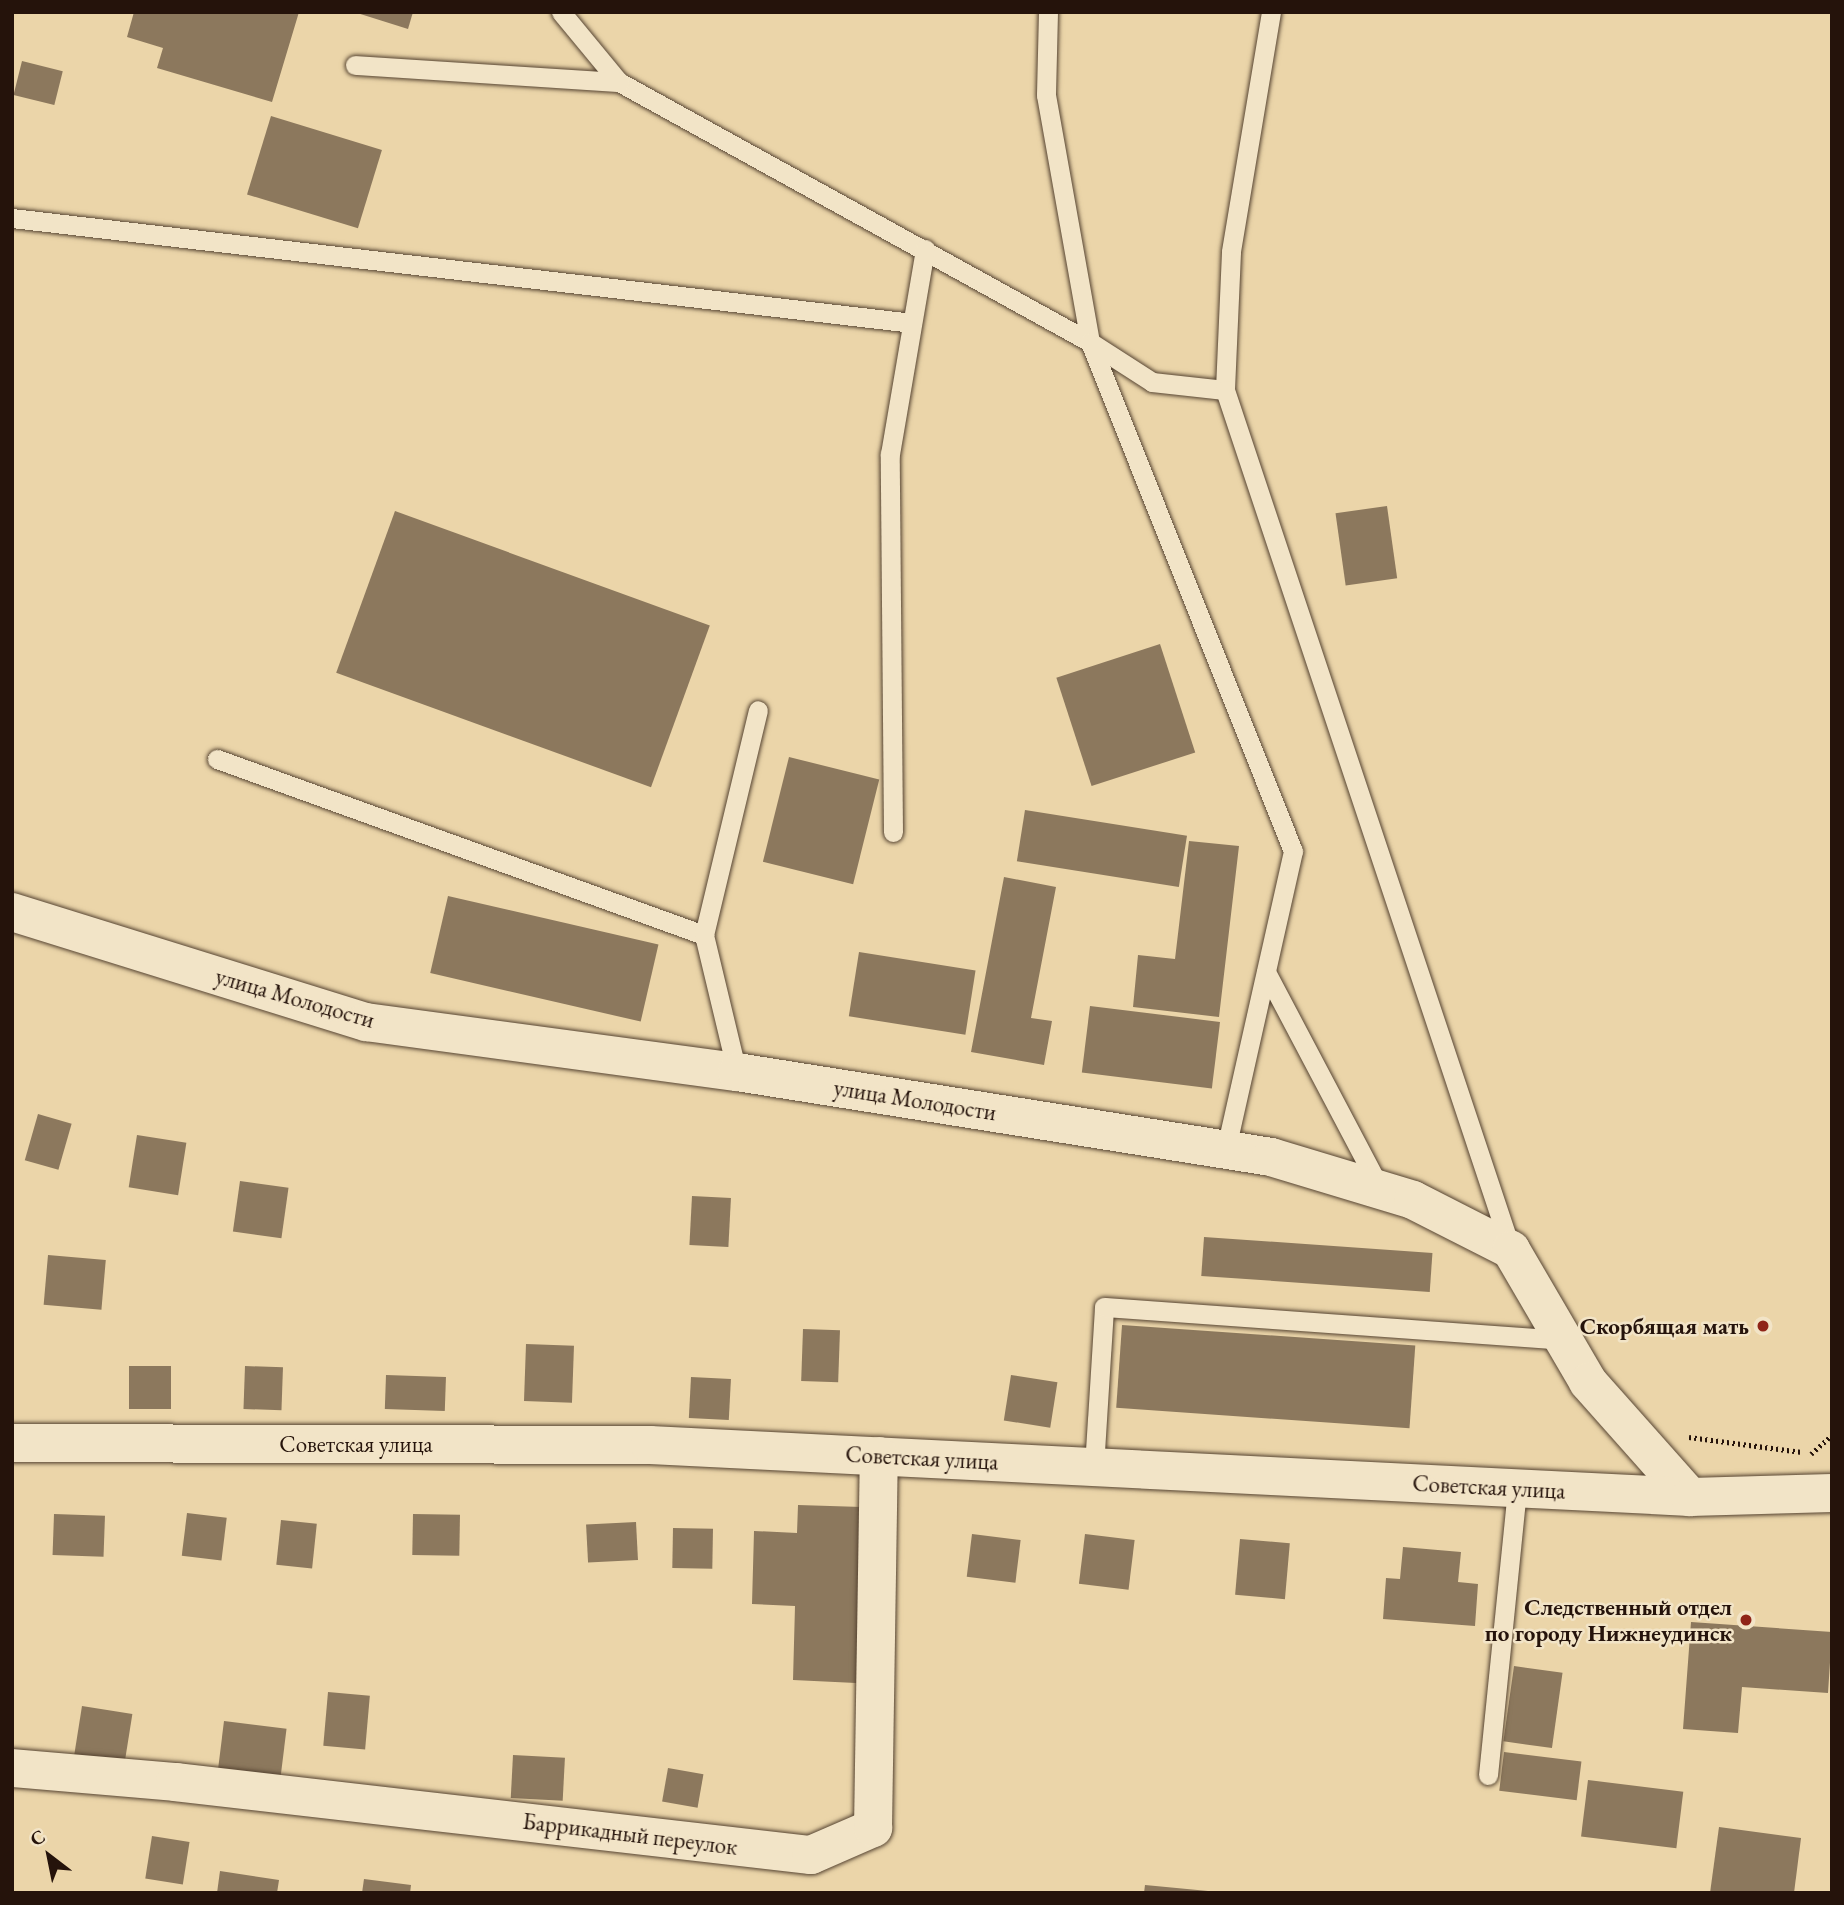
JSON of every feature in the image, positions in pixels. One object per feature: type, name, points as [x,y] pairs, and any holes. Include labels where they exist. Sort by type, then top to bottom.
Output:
[{"type":"street","name":"улица Молодости","points":[[12,912],[366,1022],[737,1072],[1271,1157],[1412,1200],[1511,1250]]},
{"type":"street","points":[[1511,1250],[1588,1382],[1690,1497]]},
{"type":"street","name":"Советская улица","points":[[12,1443],[650,1445],[1690,1497],[1832,1493]]},
{"type":"street","name":"Баррикадный переулок","points":[[12,1768],[175,1782],[811,1855],[873,1828],[879,1456]]},
{"type":"lane","points":[[561,12],[620,82],[1090,342],[1152,382],[1225,390]]},
{"type":"lane","points":[[1048,12],[1046,95],[1090,342],[1293,851],[1226,1149]]},
{"type":"lane","points":[[1270,12],[1231,252],[1225,390],[1511,1250]]},
{"type":"lane","points":[[355,65],[620,82]]},
{"type":"lane","points":[[12,218],[912,323]]},
{"type":"lane","points":[[893,832],[890,454],[925,249]]},
{"type":"lane","points":[[737,1072],[704,935],[758,710]]},
{"type":"lane","points":[[217,759],[704,935]]},
{"type":"lane","points":[[1266,972],[1382,1190]]},
{"type":"lane","points":[[1094,1467],[1104,1307],[1564,1340]]},
{"type":"lane","points":[[1488,1775],[1517,1488]]},
{"type":"path","points":[[1629,1429],[1813,1454],[1832,1434]]},
{"type":"building","points":[[134,12],[299,12],[272,102],[157,68],[163,48],[127,37]]},
{"type":"building","points":[[354,12],[413,12],[408,29]]},
{"type":"building","points":[[22,61],[63,71],[54,105],[14,95]]},
{"type":"building","points":[[271,116],[382,150],[358,228],[247,194]]},
{"type":"building","points":[[1387,506],[1397,578],[1346,586],[1336,513]]},
{"type":"building","points":[[395,511],[710,626],[651,787],[336,673]]},
{"type":"building","points":[[1160,644],[1195,752],[1092,786],[1056,678]]},
{"type":"building","points":[[789,757],[879,779],[853,884],[763,862]]},
{"type":"building","points":[[1025,810],[1187,836],[1179,887],[1017,861]]},
{"type":"building","points":[[1189,841],[1239,846],[1219,1017],[1133,1007],[1138,955],[1175,959]]},
{"type":"building","points":[[1004,877],[1056,887],[1031,1018],[1052,1021],[1044,1065],[971,1052]]},
{"type":"building","points":[[448,896],[658,945],[641,1022],[430,973]]},
{"type":"building","points":[[859,952],[976,970],[965,1035],[849,1016]]},
{"type":"building","points":[[1090,1006],[1220,1022],[1212,1088],[1082,1073]]},
{"type":"building","points":[[38,1114],[72,1124],[58,1170],[25,1160]]},
{"type":"building","points":[[137,1135],[186,1143],[178,1195],[129,1187]]},
{"type":"building","points":[[240,1181],[289,1188],[281,1238],[233,1232]]},
{"type":"building","points":[[692,1196],[731,1198],[728,1247],[689,1245]]},
{"type":"building","points":[[1204,1237],[1432,1253],[1430,1292],[1201,1276]]},
{"type":"building","points":[[48,1255],[106,1260],[101,1310],[44,1305]]},
{"type":"building","points":[[1122,1325],[1415,1346],[1409,1428],[1116,1408]]},
{"type":"building","points":[[803,1329],[840,1330],[838,1382],[801,1381]]},
{"type":"building","points":[[526,1344],[574,1346],[572,1403],[524,1401]]},
{"type":"building","points":[[129,1366],[171,1366],[171,1409],[129,1409]]},
{"type":"building","points":[[245,1366],[283,1367],[281,1410],[243,1409]]},
{"type":"building","points":[[386,1375],[446,1377],[445,1411],[385,1409]]},
{"type":"building","points":[[1011,1375],[1057,1382],[1050,1428],[1004,1420]]},
{"type":"building","points":[[691,1377],[731,1379],[729,1420],[689,1418]]},
{"type":"building","points":[[798,1505],[862,1507],[856,1683],[793,1680],[795,1606],[752,1604],[754,1531],[797,1533]]},
{"type":"building","points":[[187,1513],[227,1518],[221,1561],[182,1556]]},
{"type":"building","points":[[54,1514],[105,1516],[104,1557],[53,1555]]},
{"type":"building","points":[[413,1514],[460,1515],[459,1556],[412,1555]]},
{"type":"building","points":[[281,1520],[317,1524],[312,1569],[276,1565]]},
{"type":"building","points":[[636,1522],[638,1560],[588,1563],[586,1525]]},
{"type":"building","points":[[673,1528],[713,1529],[712,1569],[672,1568]]},
{"type":"building","points":[[972,1534],[1021,1540],[1015,1583],[967,1577]]},
{"type":"building","points":[[1085,1534],[1135,1540],[1129,1590],[1079,1584]]},
{"type":"building","points":[[1240,1539],[1290,1543],[1285,1599],[1235,1595]]},
{"type":"building","points":[[1403,1547],[1461,1552],[1458,1582],[1478,1584],[1475,1626],[1383,1619],[1386,1578],[1400,1579]]},
{"type":"building","points":[[1691,1622],[1832,1632],[1828,1693],[1742,1687],[1738,1733],[1683,1729]]},
{"type":"building","points":[[1514,1666],[1563,1673],[1552,1748],[1503,1741]]},
{"type":"building","points":[[328,1692],[370,1696],[365,1749],[323,1746]]},
{"type":"building","points":[[82,1706],[132,1714],[124,1766],[74,1758]]},
{"type":"building","points":[[224,1721],[287,1729],[280,1779],[218,1772]]},
{"type":"building","points":[[1504,1752],[1581,1762],[1577,1800],[1499,1791]]},
{"type":"building","points":[[513,1755],[565,1758],[563,1801],[511,1798]]},
{"type":"building","points":[[668,1768],[703,1774],[698,1808],[662,1801]]},
{"type":"building","points":[[1588,1780],[1683,1792],[1676,1848],[1581,1837]]},
{"type":"building","points":[[1719,1827],[1801,1838],[1794,1893],[1710,1893]]},
{"type":"building","points":[[152,1836],[190,1842],[183,1884],[145,1878]]},
{"type":"building","points":[[220,1871],[279,1880],[277,1893],[217,1893]]},
{"type":"building","points":[[364,1879],[411,1885],[410,1893],[362,1893]]},
{"type":"building","points":[[1145,1885],[1208,1891],[1144,1893]]},
{"type":"place","name":"Скорбящая мать","points":[[1763,1326]]},
{"type":"place","name":"Следственный отдел по городу Нижнеудинск","points":[[1746,1620]]}]
